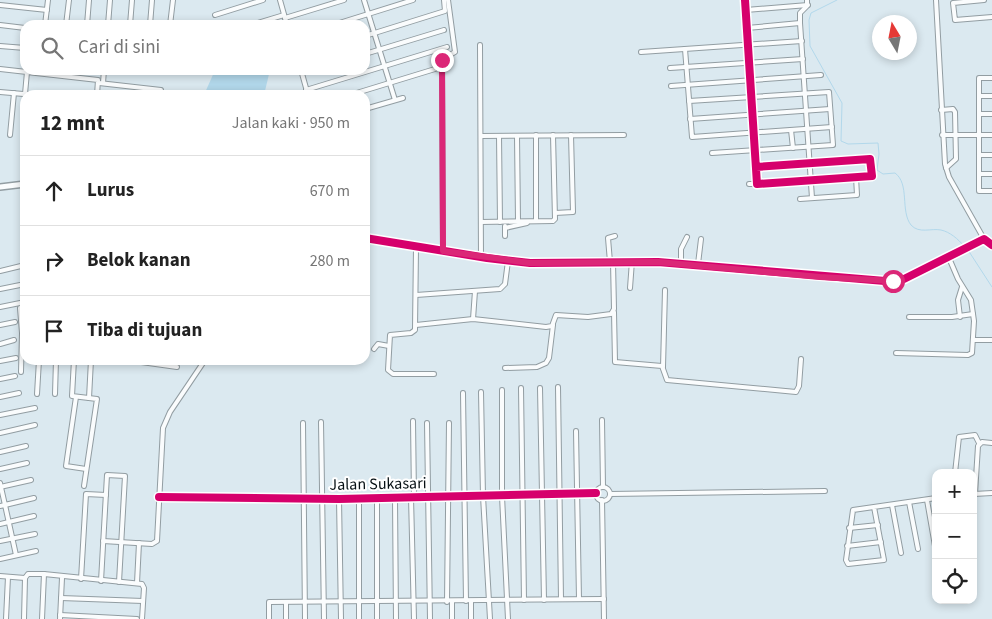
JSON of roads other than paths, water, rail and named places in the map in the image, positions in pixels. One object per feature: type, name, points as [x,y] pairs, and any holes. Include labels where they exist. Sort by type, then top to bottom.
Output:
[{"type":"street","points":[[46,20],[48,0]]},
{"type":"street","points":[[66,20],[68,0]]},
{"type":"street","points":[[87,20],[89,0]]},
{"type":"street","points":[[108,20],[110,0]]},
{"type":"street","points":[[130,20],[132,0]]},
{"type":"street","points":[[150,20],[152,0]]},
{"type":"street","points":[[171,20],[173,0]]},
{"type":"street","points":[[215,15],[263,0]]},
{"type":"street","points":[[280,0],[286,20]]},
{"type":"street","points":[[272,20],[344,0]]},
{"type":"street","points":[[364,0],[370,20]]},
{"type":"street","points":[[349,20],[413,0]]},
{"type":"street","points":[[370,34],[445,11],[444,0]]},
{"type":"street","points":[[443,251],[442,66],[443,59],[454,53],[448,0]]},
{"type":"street","points":[[745,0],[757,184]]},
{"type":"street","points":[[936,0],[942,135],[946,168],[984,239],[992,245]]},
{"type":"street","points":[[984,0],[953,3],[954,20],[992,17]]},
{"type":"street","points":[[746,10],[807,2]]},
{"type":"street","points":[[807,2],[800,13],[800,23],[812,198]]},
{"type":"street","points":[[0,5],[47,10]]},
{"type":"street","points":[[370,20],[395,100]]},
{"type":"street","points":[[747,28],[800,23]]},
{"type":"street","points":[[0,25],[20,27]]},
{"type":"street","points":[[370,52],[444,30]]},
{"type":"street","points":[[641,52],[802,41]]},
{"type":"street","points":[[480,45],[481,258]]},
{"type":"street","points":[[0,46],[20,48]]},
{"type":"street","points":[[370,70],[447,47]]},
{"type":"street","points":[[685,49],[692,137],[832,127]]},
{"type":"street","points":[[670,68],[803,58]]},
{"type":"street","points":[[0,69],[20,71]]},
{"type":"street","points":[[367,90],[435,69]]},
{"type":"street","points":[[26,90],[28,75]]},
{"type":"street","points":[[54,75],[161,90]]},
{"type":"street","points":[[99,90],[103,75]]},
{"type":"street","points":[[302,75],[306,90],[355,75]]},
{"type":"street","points":[[671,86],[820,75]]},
{"type":"street","points":[[992,78],[979,78],[979,191],[992,191]]},
{"type":"street","points":[[0,92],[20,94]]},
{"type":"street","points":[[689,102],[829,92],[833,146],[712,153]]},
{"type":"street","points":[[10,135],[14,93]]},
{"type":"street","points":[[979,96],[992,96]]},
{"type":"street","points":[[370,108],[403,98]]},
{"type":"street","points":[[690,119],[830,109]]},
{"type":"street","points":[[941,110],[955,110],[956,159],[946,168]]},
{"type":"street","points":[[979,114],[992,114]]},
{"type":"street","points":[[791,130],[793,148]]},
{"type":"street","points":[[536,135],[537,221]]},
{"type":"street","points":[[481,222],[553,221],[555,213],[553,135]]},
{"type":"street","points":[[555,213],[573,212],[571,135]]},
{"type":"street","points":[[480,136],[624,135]]},
{"type":"street","points":[[942,135],[992,135]]},
{"type":"street","points":[[499,136],[502,222],[505,236]]},
{"type":"street","points":[[517,136],[518,221]]},
{"type":"street","points":[[979,155],[992,155]]},
{"type":"street","points":[[749,184],[872,176],[870,159],[756,167]]},
{"type":"street","points":[[979,174],[992,174]]},
{"type":"street","points":[[800,199],[857,195],[856,177]]},
{"type":"street","points":[[0,187],[20,185]]},
{"type":"street","points":[[504,228],[537,221]]},
{"type":"street","points":[[615,236],[608,237],[612,262],[615,362],[663,367]]},
{"type":"street","points":[[681,263],[681,249],[687,237]]},
{"type":"street","points":[[370,239],[481,258],[540,264],[632,261],[681,263],[820,277],[893,281],[904,279],[984,239]]},
{"type":"street","points":[[698,264],[701,239]]},
{"type":"street","points":[[416,248],[416,325],[412,333],[391,334],[388,370],[390,374],[434,374]]},
{"type":"street","points":[[896,352],[968,355],[974,350],[973,314],[970,297],[962,287],[949,258]]},
{"type":"street","points":[[416,295],[503,287],[508,261]]},
{"type":"street","points":[[630,288],[632,261]]},
{"type":"street","points":[[0,271],[20,267]]},
{"type":"street","points":[[0,289],[20,285]]},
{"type":"street","points":[[960,317],[958,300],[962,287]]},
{"type":"street","points":[[665,290],[663,367],[668,380],[794,393],[798,391],[801,359]]},
{"type":"street","points":[[473,319],[475,291]]},
{"type":"street","points":[[0,307],[20,303]]},
{"type":"street","points":[[505,368],[536,367],[546,363],[549,358],[554,317],[556,315],[588,317],[614,312]]},
{"type":"street","points":[[910,317],[960,317],[973,314]]},
{"type":"street","points":[[416,325],[473,319],[537,327],[553,325]]},
{"type":"street","points":[[0,325],[15,322]]},
{"type":"street","points":[[0,344],[14,340]]},
{"type":"street","points":[[974,340],[992,340]]},
{"type":"street","points":[[374,350],[378,344],[389,346]]},
{"type":"street","points":[[0,361],[16,358]]},
{"type":"street","points":[[21,372],[22,365]]},
{"type":"street","points":[[37,394],[39,365]]},
{"type":"street","points":[[54,394],[56,365]]},
{"type":"street","points":[[74,365],[72,396],[97,399],[84,486]]},
{"type":"street","points":[[89,398],[91,365]]},
{"type":"street","points":[[163,365],[177,367]]},
{"type":"street","points":[[103,541],[154,544],[157,541],[163,428],[170,412],[202,365]]},
{"type":"street","points":[[0,379],[15,376]]},
{"type":"street","points":[[558,387],[561,600]]},
{"type":"street","points":[[521,388],[524,600]]},
{"type":"street","points":[[540,388],[544,600]]},
{"type":"street","points":[[502,390],[502,496],[508,619]]},
{"type":"street","points":[[481,392],[483,496],[490,619]]},
{"type":"street","points":[[0,397],[19,393]]},
{"type":"street","points":[[463,393],[471,619]]},
{"type":"street","points":[[76,397],[66,466],[86,469]]},
{"type":"street","points":[[0,416],[35,408]]},
{"type":"street","points":[[602,420],[603,487]]},
{"type":"street","points":[[413,421],[414,619]]},
{"type":"street","points":[[321,422],[324,619]]},
{"type":"street","points":[[303,423],[305,619]]},
{"type":"street","points":[[427,423],[430,619]]},
{"type":"street","points":[[449,423],[447,496],[452,619]]},
{"type":"street","points":[[0,433],[35,425]]},
{"type":"street","points":[[576,430],[579,599]]},
{"type":"street","points":[[955,469],[959,437],[975,435],[979,443],[976,469]]},
{"type":"street","points":[[979,443],[992,443]]},
{"type":"street","points":[[0,452],[26,446]]},
{"type":"street","points":[[0,470],[27,463]]},
{"type":"street","points":[[101,581],[107,475],[126,476],[119,582]]},
{"type":"street","points":[[16,555],[9,522],[2,505],[0,486],[31,480]]},
{"type":"street","points":[[602,500],[597,497],[596,493],[599,488],[603,487]]},
{"type":"street","points":[[603,487],[610,494]]},
{"type":"street","points":[[610,494],[825,491]]},
{"type":"street","name":"Jalan Sukasari","points":[[159,497],[339,499],[596,493]]},
{"type":"street","points":[[977,494],[992,493]]},
{"type":"street","points":[[81,579],[86,494],[106,495]]},
{"type":"street","points":[[602,500],[606,500],[610,494]]},
{"type":"street","points":[[2,505],[34,498]]},
{"type":"street","points":[[358,498],[359,619]]},
{"type":"street","points":[[377,498],[377,619]]},
{"type":"street","points":[[395,498],[396,619]]},
{"type":"street","points":[[339,499],[341,619]]},
{"type":"street","points":[[874,507],[883,560],[852,564],[846,562],[849,528],[853,510],[874,507],[892,505],[932,499]]},
{"type":"street","points":[[602,500],[604,619]]},
{"type":"street","points":[[927,500],[932,529]]},
{"type":"street","points":[[909,502],[918,549]]},
{"type":"street","points":[[892,505],[901,553]]},
{"type":"street","points":[[0,524],[34,516]]},
{"type":"street","points":[[849,528],[878,525]]},
{"type":"street","points":[[0,541],[35,534]]},
{"type":"street","points":[[847,546],[881,542]]},
{"type":"street","points":[[137,583],[139,543]]},
{"type":"street","points":[[0,559],[36,551]]},
{"type":"street","points":[[24,619],[25,578],[28,574],[137,583],[144,586],[142,619]]},
{"type":"street","points":[[42,619],[44,574]]},
{"type":"street","points":[[0,576],[25,578]]},
{"type":"street","points":[[6,619],[8,577]]},
{"type":"street","points":[[62,578],[60,617],[137,619]]},
{"type":"street","points":[[61,598],[143,601]]},
{"type":"street","points":[[269,619],[269,602],[450,602],[604,599]]},
{"type":"street","points":[[286,602],[286,619]]},
{"type":"water","points":[[213,75],[269,75],[265,90],[206,90]]},
{"type":"waterway","points":[[837,0],[811,13],[809,20],[810,46],[842,103],[841,141],[848,144],[878,143],[877,170],[883,174],[895,173],[900,178],[904,191],[906,213],[911,225],[921,230],[944,231],[954,236],[964,246]]},
{"type":"waterway","points":[[968,250],[992,287]]}]
